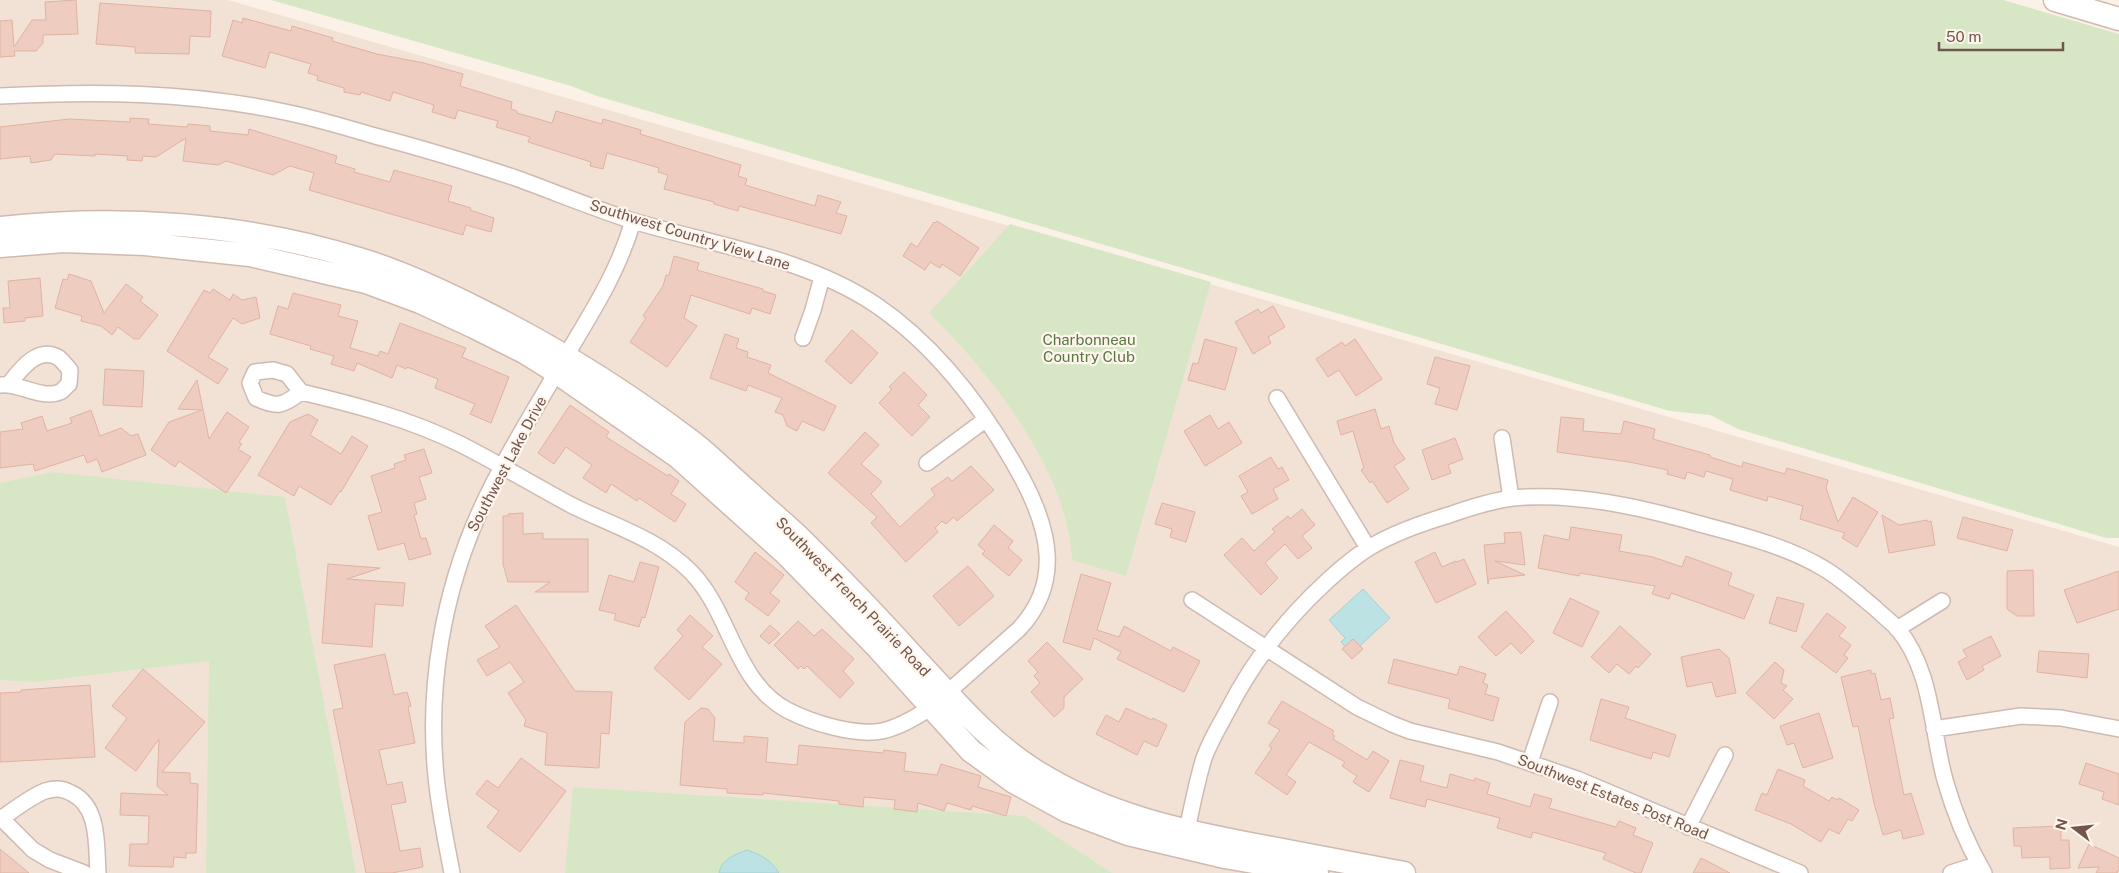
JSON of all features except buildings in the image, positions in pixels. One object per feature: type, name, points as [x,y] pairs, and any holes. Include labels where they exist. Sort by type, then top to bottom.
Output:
[{"type":"street","points":[[2055,0],[2119,19]]},
{"type":"street","name":"Southwest Country View Lane","points":[[0,96],[48,94],[164,95],[213,100],[282,111],[426,150],[511,177],[633,220],[740,249],[822,277],[874,304],[904,326],[931,350],[954,376],[1005,446],[1028,489],[1039,519],[1047,549],[1047,578],[1044,592],[1029,618],[938,701],[896,727],[880,731],[841,728],[822,724],[785,708],[757,685],[746,671],[720,613],[702,585],[677,560],[646,539],[574,506],[458,443],[368,408],[301,392]]},
{"type":"street","name":"Southwest Lake Drive","points":[[452,873],[436,777],[434,739],[436,675],[445,618],[460,562],[480,510],[503,466],[561,364],[602,297],[626,245],[633,220]]},
{"type":"street","name":"Southwest French Prairie Road","points":[[0,228],[90,221],[166,224],[264,236],[361,259],[415,280],[521,331],[678,456],[779,547],[877,648],[938,701],[971,751],[1014,782],[1067,811],[1105,827],[1404,873]]},
{"type":"street","name":"Southwest French Prairie Road","points":[[0,246],[64,241],[145,244],[250,255],[366,282],[420,302],[516,348],[561,364]]},
{"type":"street","points":[[803,338],[822,277]]},
{"type":"street","points":[[1278,398],[1368,548]]},
{"type":"street","points":[[927,463],[985,420]]},
{"type":"street","points":[[1502,438],[1510,498]]},
{"type":"street","points":[[1185,840],[1205,757],[1239,688],[1264,648],[1303,603],[1336,573],[1368,548],[1418,525],[1468,509],[1510,498],[1575,499],[1632,507],[1747,537],[1785,550],[1820,566],[1843,582],[1897,629],[1924,679],[1929,694],[1945,780],[1959,823],[1981,868],[1951,873]]},
{"type":"street","name":"Southwest Estates Post Road","points":[[1192,600],[1357,707],[1392,724],[1530,762],[1800,873]]},
{"type":"street","points":[[1897,629],[1942,602]]},
{"type":"street","points":[[1530,762],[1550,702]]},
{"type":"street","points":[[1934,729],[2021,716],[2061,718],[2119,729]]},
{"type":"street","points":[[1688,827],[1724,755]]},
{"type":"street","points":[[84,873],[50,860],[33,850],[1,818],[45,792],[61,788],[79,796],[90,810],[94,825],[98,873]]},
{"type":"street","name":"Southwest French Prairie Road","points":[[1185,840],[1317,873]]},
{"type":"shaded area","points":[[0,0],[228,0],[2119,547],[2119,873],[0,873]]},
{"type":"green space","points":[[271,0],[2003,0],[2119,34],[2119,538],[2106,538],[1738,429],[1710,415],[1670,411],[597,96],[571,86]]},
{"type":"green space","name":"Charbonneau Country Club","points":[[1010,224],[1211,282],[1126,576],[1072,560],[1067,527],[1057,493],[1042,459],[1022,426],[977,364],[929,313]]},
{"type":"green space","points":[[53,472],[285,497],[356,873],[206,873],[209,661],[34,682],[0,680],[0,483]]},
{"type":"green space","points":[[573,787],[1025,816],[1112,873],[565,873]]},
{"type":"water","points":[[1363,589],[1390,618],[1351,654],[1341,642],[1345,638],[1329,620]]},
{"type":"water","points":[[747,850],[765,858],[779,873],[719,873],[720,868],[726,861]]}]
